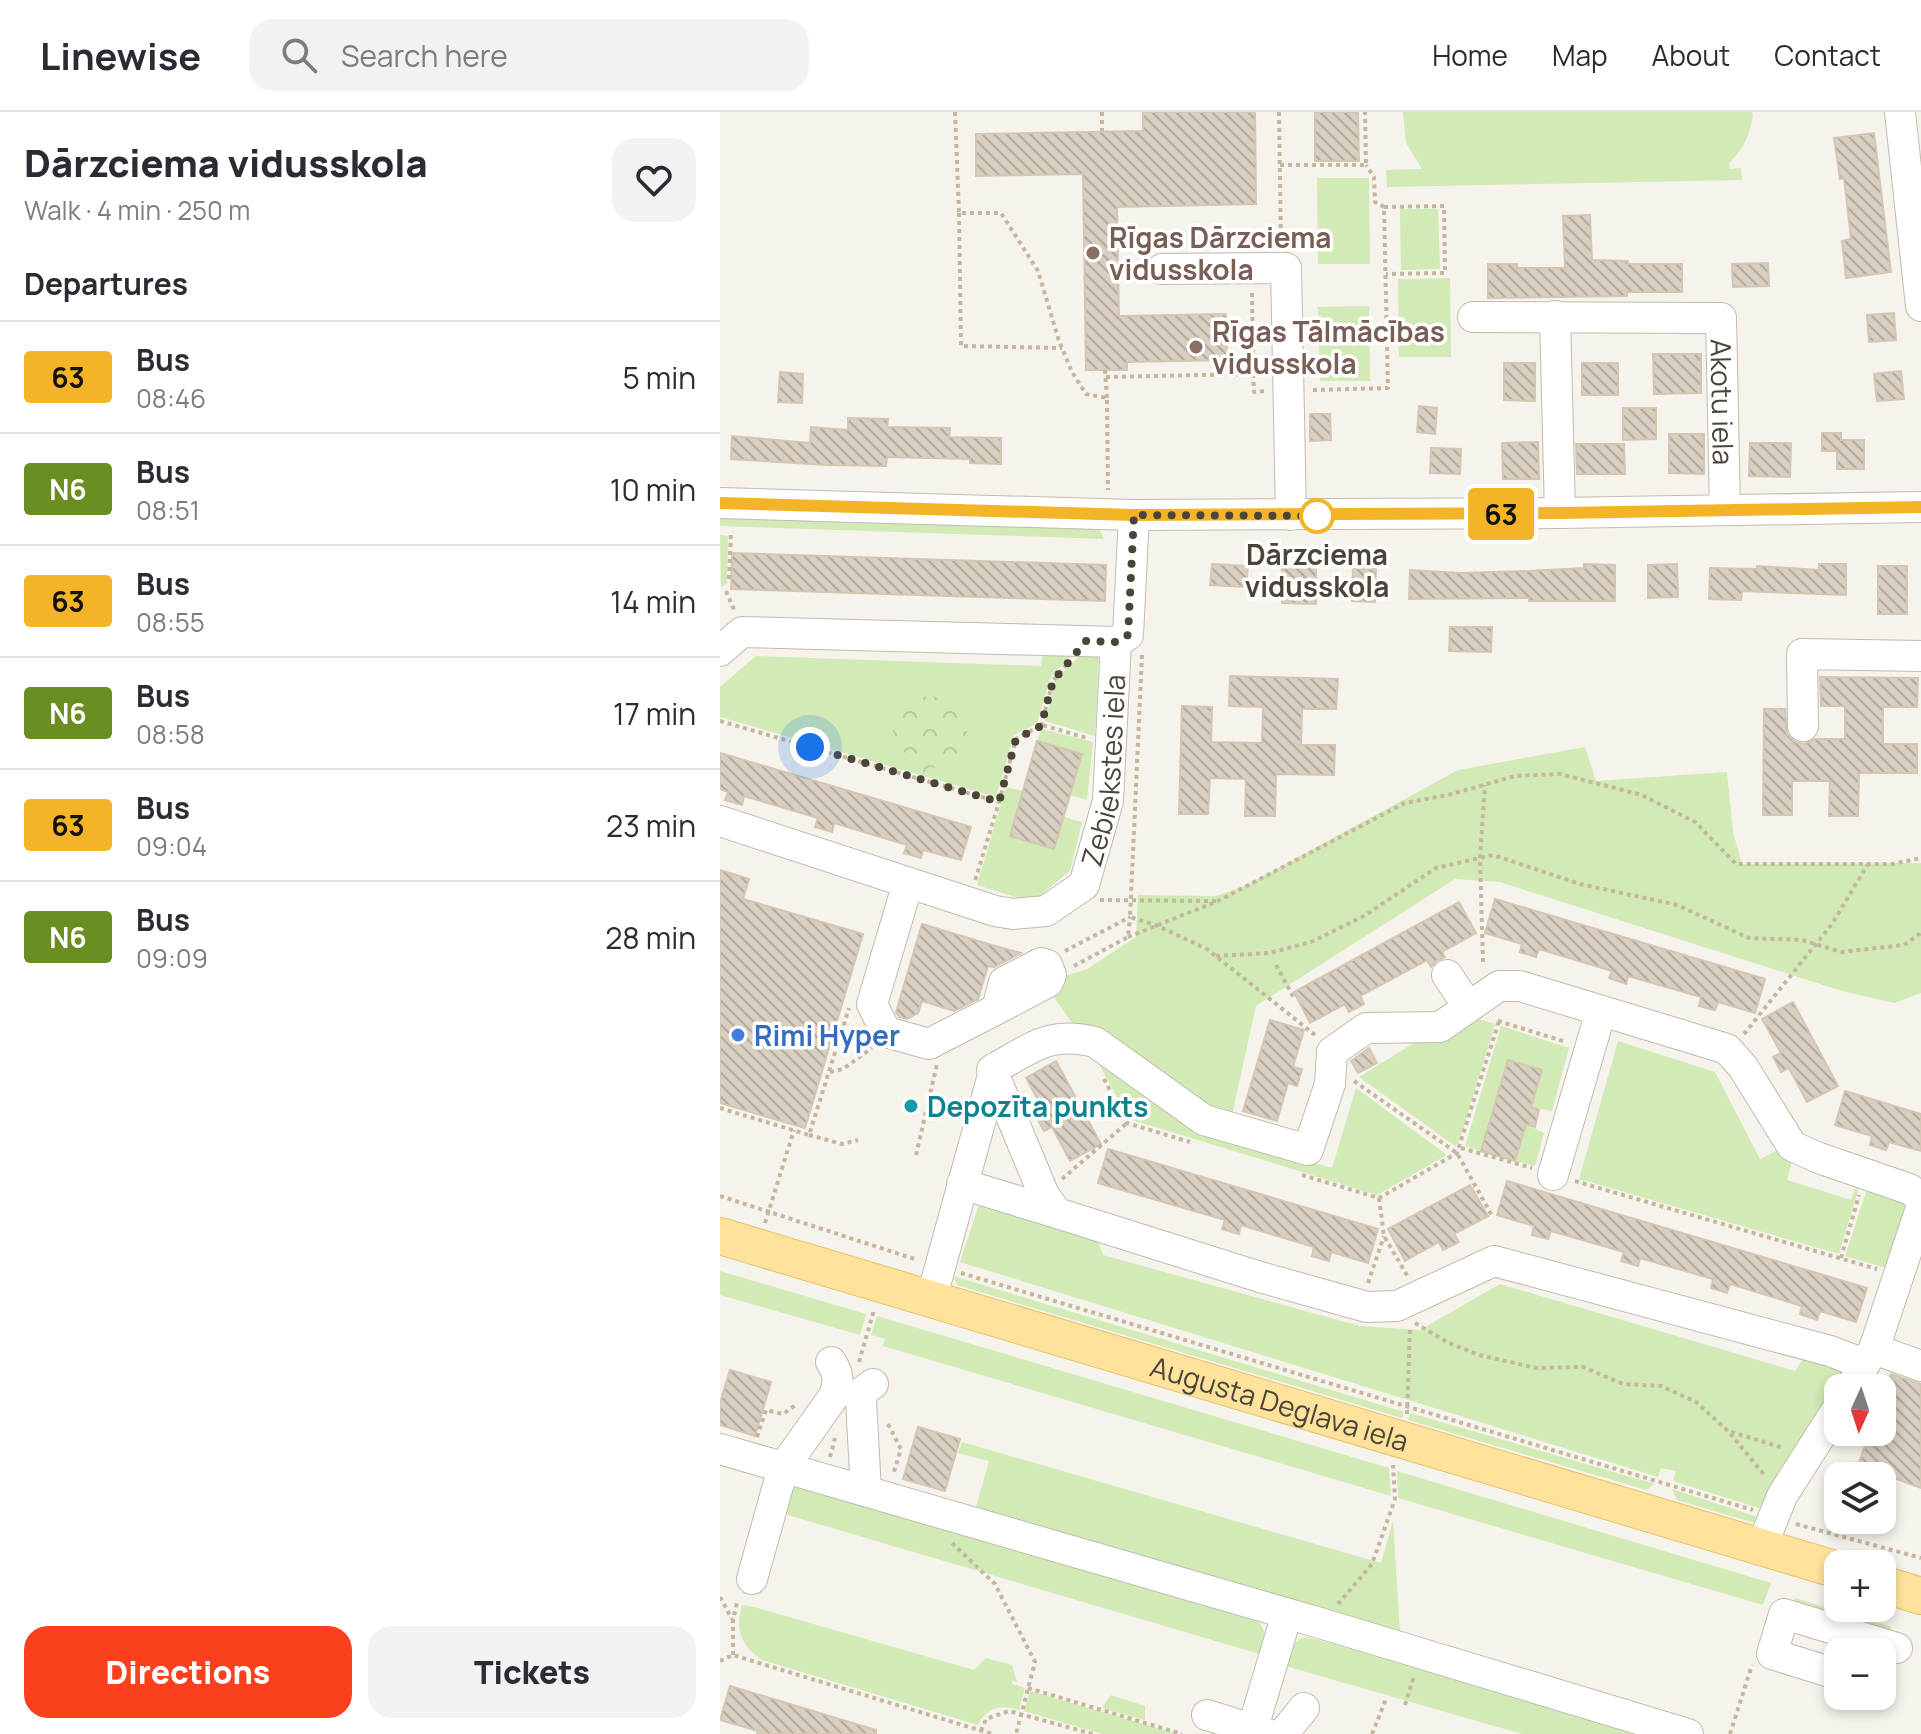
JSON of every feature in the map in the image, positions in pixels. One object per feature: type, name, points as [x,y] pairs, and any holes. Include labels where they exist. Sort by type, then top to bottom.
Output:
[{"type":"main road","name":"Augusta Deglava iela","points":[[720,1236],[936,1283],[1772,1520],[1824,1559]]},
{"type":"main road","points":[[1896,1588],[1921,1596]]},
{"type":"street","points":[[1900,112],[1921,306]]},
{"type":"street","points":[[1162,269],[1286,268],[1291,515]]},
{"type":"street","points":[[1555,316],[1560,513]]},
{"type":"street","name":"Akotu iela","points":[[1473,317],[1721,318],[1725,510]]},
{"type":"street","points":[[720,503],[1121,515],[1921,507]]},
{"type":"street","name":"Zebiekstes iela","points":[[720,821],[995,911],[1013,914],[1046,911],[1084,885],[1108,801],[1115,643],[1128,635],[1121,515]]},
{"type":"street","points":[[720,651],[742,632],[1115,643]]},
{"type":"street","points":[[1803,726],[1802,654],[1921,656]]},
{"type":"street","points":[[908,883],[872,1004],[886,1032],[929,1044],[997,1009],[1004,982],[1045,973]]},
{"type":"street","points":[[1447,975],[1468,1006]]},
{"type":"street","points":[[936,1283],[992,1070],[1051,1039],[1075,1037],[1095,1042],[1204,1120],[1308,1150],[1330,1084],[1332,1052],[1366,1028],[1440,1027],[1499,986],[1520,986],[1730,1052],[1743,1067],[1792,1146],[1909,1189],[1921,1197]]},
{"type":"street","points":[[1553,1175],[1601,1011]]},
{"type":"street","points":[[992,1070],[1050,1204]]},
{"type":"street","points":[[962,1184],[1050,1204],[1260,1277],[1367,1307],[1397,1306],[1494,1261],[1830,1351],[1863,1367],[1921,1366]]},
{"type":"street","points":[[1863,1367],[1921,1208]]},
{"type":"street","points":[[744,1591],[783,1468],[834,1396],[838,1372],[831,1362]]},
{"type":"street","points":[[866,1491],[861,1401],[863,1391],[873,1384]]},
{"type":"street","points":[[1772,1520],[1824,1431]]},
{"type":"street","points":[[720,1449],[1320,1623],[1688,1734]]},
{"type":"street","points":[[1207,1715],[1257,1732],[1287,1614]]},
{"type":"street","points":[[1824,1670],[1772,1654],[1784,1614],[1864,1638]]},
{"type":"street","points":[[1283,1734],[1304,1708]]},
{"type":"path","points":[[955,112],[961,346],[1062,348]]},
{"type":"path","points":[[1102,112],[1102,131]]},
{"type":"path","points":[[1279,112],[1280,165],[1253,374],[1254,392],[1388,388],[1384,207]]},
{"type":"path","points":[[1365,112],[1366,165],[1374,177],[1375,202],[1384,207],[1444,206],[1445,273],[1386,274]]},
{"type":"path","points":[[1280,165],[1366,165]]},
{"type":"path","points":[[959,213],[1001,213],[1038,271],[1062,348],[1086,394],[1107,398]]},
{"type":"path","points":[[1105,370],[1121,515]]},
{"type":"path","points":[[1106,377],[1253,374]]},
{"type":"path","points":[[729,579],[731,532]]},
{"type":"path","points":[[726,591],[738,618]]},
{"type":"path","points":[[1041,726],[1053,681],[1115,643],[1132,902],[1128,937]]},
{"type":"path","points":[[720,721],[999,802]]},
{"type":"path","points":[[973,888],[1016,739],[1041,726],[1097,741]]},
{"type":"path","points":[[1045,973],[1055,976],[1128,937],[1218,901],[1405,803],[1515,776],[1560,774],[1642,795],[1695,822],[1736,864],[1881,864],[1921,858]]},
{"type":"path","points":[[1483,962],[1480,858],[1485,785]]},
{"type":"path","points":[[1216,956],[1269,953],[1311,942],[1364,916],[1436,868],[1493,855],[1580,884],[1677,905],[1749,938],[1802,940],[1841,952],[1904,945],[1921,933]]},
{"type":"path","points":[[1880,855],[1881,864]]},
{"type":"path","points":[[1730,1052],[1832,924],[1868,864]]},
{"type":"path","points":[[1084,885],[1096,900],[1218,901]]},
{"type":"path","points":[[1130,917],[1158,926],[1216,956],[1306,1025],[1332,1052],[1352,1080],[1457,1153],[1492,1216]]},
{"type":"path","points":[[1045,973],[1130,917]]},
{"type":"path","points":[[1276,965],[1294,998]]},
{"type":"path","points":[[809,1135],[811,1119],[830,1072],[852,998]]},
{"type":"path","points":[[1468,1006],[1477,1014],[1590,1049]]},
{"type":"path","points":[[830,1072],[843,1069],[892,1034]]},
{"type":"path","points":[[916,1155],[944,1036]]},
{"type":"path","points":[[720,1108],[842,1144],[858,1140]]},
{"type":"path","points":[[1050,1204],[1127,1123]]},
{"type":"path","points":[[769,1211],[794,1130]]},
{"type":"path","points":[[1461,1148],[1899,1275]]},
{"type":"path","points":[[1841,1258],[1865,1173]]},
{"type":"path","points":[[720,1196],[769,1211],[936,1283],[1409,1406],[1772,1520],[1921,1558]]},
{"type":"path","points":[[1379,1198],[1384,1236],[1409,1280]]},
{"type":"path","points":[[1367,1286],[1384,1236]]},
{"type":"path","points":[[1409,1406],[1411,1320],[1447,1342],[1479,1355],[1536,1368],[1583,1367],[1623,1384],[1661,1386],[1696,1402],[1729,1432],[1772,1520]]},
{"type":"path","points":[[1729,1432],[1809,1456]]},
{"type":"path","points":[[1320,1623],[1372,1564],[1395,1499],[1393,1465]]},
{"type":"path","points":[[942,1534],[995,1584],[1035,1662],[1016,1734]]},
{"type":"path","points":[[733,1655],[733,1620],[744,1591]]},
{"type":"path","points":[[720,1597],[733,1620]]},
{"type":"path","points":[[720,1661],[733,1655],[992,1734]]},
{"type":"path","points":[[1028,1688],[1182,1734]]},
{"type":"path","points":[[1372,1734],[1386,1699]]},
{"type":"path","points":[[981,1731],[986,1719],[1009,1711],[1093,1734]]},
{"type":"green space","points":[[1403,112],[1752,112],[1753,115],[1746,141],[1729,163],[1730,169],[1741,168],[1742,180],[1387,187],[1386,170],[1422,169],[1406,143]]},
{"type":"green space","points":[[1317,178],[1369,178],[1370,264],[1318,264]]},
{"type":"green space","points":[[1400,209],[1438,209],[1440,269],[1401,270]]},
{"type":"green space","points":[[1450,278],[1451,357],[1399,357],[1398,279]]},
{"type":"green space","points":[[1369,306],[1370,381],[1320,381],[1318,307]]},
{"type":"green space","points":[[720,513],[1098,525],[1104,539],[720,526]]},
{"type":"green space","points":[[720,535],[728,536],[727,584],[721,587]]},
{"type":"green space","points":[[1043,648],[1078,649],[1051,676],[1037,723],[1014,735],[996,797],[720,717],[720,687],[756,656],[1041,666]]},
{"type":"green space","points":[[1085,650],[1099,651],[1095,736],[1045,721],[1055,681]]},
{"type":"green space","points":[[933,696],[956,713],[962,730],[972,733],[961,775],[929,766],[925,774],[915,771],[918,763],[900,747],[893,725],[885,723],[887,715],[896,718],[911,701]]},
{"type":"green space","points":[[1042,729],[1093,742],[1087,800],[1070,795],[1081,754],[1037,741]]},
{"type":"green space","points":[[1585,747],[1596,781],[1727,772],[1733,832],[1742,864],[1921,863],[1921,993],[1894,1003],[1842,991],[1500,882],[1455,879],[1256,1006],[1231,1120],[1077,1030],[1051,993],[1059,978],[1087,969],[1136,937],[1138,895],[1216,896],[1247,885],[1458,770]]},
{"type":"green space","points":[[1006,787],[1023,791],[1010,836],[1054,849],[1064,817],[1082,822],[1070,871],[1032,902],[977,885]]},
{"type":"green space","points":[[1472,1017],[1495,1024],[1459,1142],[1455,1146],[1359,1077],[1422,1038]]},
{"type":"green space","points":[[1501,1026],[1569,1048],[1552,1111],[1531,1107],[1508,1060],[1481,1151],[1465,1146]]},
{"type":"green space","points":[[1618,1041],[1715,1072],[1760,1159],[1776,1151],[1792,1162],[1787,1180],[1851,1200],[1856,1186],[1859,1187],[1839,1254],[1579,1179]]},
{"type":"green space","points":[[1090,1048],[1208,1130],[1332,1168],[1356,1088],[1447,1155],[1377,1195],[1129,1119]]},
{"type":"green space","points":[[1526,1124],[1544,1133],[1535,1166],[1515,1161]]},
{"type":"green space","points":[[1867,1189],[1910,1200],[1886,1268],[1845,1256]]},
{"type":"green space","points":[[981,1198],[1095,1234],[1103,1255],[1360,1326],[1420,1330],[1500,1284],[1795,1371],[1805,1357],[1837,1366],[1842,1373],[1824,1374],[1824,1402],[1794,1451],[1765,1510],[1673,1481],[1676,1471],[1661,1468],[1658,1477],[960,1262]]},
{"type":"green space","points":[[720,1271],[866,1314],[860,1335],[720,1295]]},
{"type":"green space","points":[[953,1276],[1404,1412],[1402,1418],[957,1285]]},
{"type":"green space","points":[[877,1316],[1389,1468],[1391,1496],[883,1346],[885,1339],[871,1335]]},
{"type":"green space","points":[[1410,1413],[1655,1484],[1646,1490],[1408,1420]]},
{"type":"green space","points":[[962,1442],[1381,1563],[1393,1521],[1400,1633],[975,1511],[989,1461],[958,1453]]},
{"type":"green space","points":[[1397,1471],[1771,1583],[1763,1605],[1398,1498]]},
{"type":"green space","points":[[801,1486],[1255,1618],[1265,1635],[1263,1655],[781,1513],[790,1493]]},
{"type":"green space","points":[[1672,1489],[1761,1518],[1758,1524],[1677,1500]]},
{"type":"green space","points":[[1795,1598],[1824,1607],[1824,1612],[1795,1604]]},
{"type":"green space","points":[[742,1605],[974,1670],[986,1658],[1012,1665],[1017,1682],[1012,1681],[1012,1684],[1025,1688],[1019,1710],[995,1708],[985,1714],[978,1725],[762,1660],[749,1649],[742,1637],[739,1622]]},
{"type":"green space","points":[[1858,1622],[1875,1622],[1892,1627],[1890,1631]]},
{"type":"green space","points":[[1305,1637],[1647,1734],[1522,1734],[1282,1665],[1289,1648]]},
{"type":"green space","points":[[1030,1691],[1178,1734],[1102,1734],[1024,1711]]},
{"type":"green space","points":[[1111,1695],[1145,1706],[1145,1720],[1102,1708]]},
{"type":"building","points":[[1143,112],[1255,112],[1256,204],[1117,207],[1119,316],[1226,314],[1227,360],[1127,362],[1127,370],[1086,370],[1083,174],[976,176],[976,134],[1143,131]]},
{"type":"building","points":[[1315,112],[1358,112],[1359,161],[1315,161]]},
{"type":"building","points":[[1874,133],[1891,272],[1846,278],[1842,241],[1851,239],[1844,178],[1840,179],[1834,138]]},
{"type":"building","points":[[1590,215],[1592,260],[1682,264],[1682,292],[1488,298],[1488,264],[1517,264],[1517,268],[1565,268],[1563,216]]},
{"type":"building","points":[[1768,263],[1769,286],[1733,287],[1732,264]]},
{"type":"building","points":[[1894,313],[1896,340],[1869,342],[1867,315]]},
{"type":"building","points":[[1653,354],[1701,354],[1701,393],[1654,394]]},
{"type":"building","points":[[1504,363],[1535,363],[1535,401],[1504,400]]},
{"type":"building","points":[[1582,363],[1618,363],[1618,395],[1582,395]]},
{"type":"building","points":[[1901,371],[1904,399],[1877,401],[1874,374]]},
{"type":"building","points":[[780,372],[803,374],[802,403],[778,402]]},
{"type":"building","points":[[1419,406],[1437,408],[1435,434],[1417,432]]},
{"type":"building","points":[[1623,408],[1656,408],[1656,439],[1623,440]]},
{"type":"building","points":[[1310,414],[1330,414],[1331,440],[1310,441]]},
{"type":"building","points":[[848,418],[888,419],[887,427],[950,428],[949,437],[1001,438],[1001,464],[970,463],[970,459],[887,457],[886,466],[731,459],[732,436],[810,443],[811,427],[848,430]]},
{"type":"building","points":[[1822,433],[1841,433],[1841,440],[1864,440],[1864,469],[1837,469],[1837,451],[1822,451]]},
{"type":"building","points":[[1669,434],[1704,434],[1704,474],[1669,473]]},
{"type":"building","points":[[1538,442],[1539,479],[1503,479],[1502,443]]},
{"type":"building","points":[[1750,443],[1791,443],[1790,477],[1749,476]]},
{"type":"building","points":[[1576,444],[1624,444],[1625,474],[1577,474]]},
{"type":"building","points":[[1431,448],[1461,449],[1460,474],[1430,473]]},
{"type":"building","points":[[732,553],[1106,565],[1105,601],[731,589]]},
{"type":"building","points":[[1212,564],[1248,566],[1246,587],[1210,585]]},
{"type":"building","points":[[1584,564],[1615,565],[1615,601],[1409,599],[1410,570],[1461,573],[1528,571],[1584,568]]},
{"type":"building","points":[[1677,564],[1678,597],[1648,598],[1648,565]]},
{"type":"building","points":[[1819,564],[1846,564],[1846,595],[1742,591],[1741,600],[1709,599],[1710,568],[1757,569],[1757,566],[1819,570]]},
{"type":"building","points":[[1282,565],[1316,566],[1316,604],[1282,603]]},
{"type":"building","points":[[1878,566],[1907,566],[1907,614],[1878,614]]},
{"type":"building","points":[[1353,568],[1376,569],[1375,602],[1352,601]]},
{"type":"building","points":[[1450,627],[1492,627],[1491,652],[1449,651]]},
{"type":"building","points":[[1230,676],[1338,679],[1336,709],[1302,709],[1301,745],[1335,745],[1334,775],[1276,774],[1275,816],[1245,816],[1246,779],[1210,778],[1208,814],[1179,814],[1182,706],[1212,707],[1211,742],[1262,743],[1263,707],[1229,706]]},
{"type":"building","points":[[1820,677],[1918,678],[1917,707],[1883,707],[1883,744],[1917,744],[1917,773],[1859,773],[1858,816],[1829,816],[1830,781],[1792,781],[1792,815],[1763,815],[1764,709],[1785,709],[1787,734],[1795,742],[1804,744],[1815,739],[1845,739],[1845,706],[1821,706]]},
{"type":"building","points":[[1037,741],[1082,754],[1054,849],[1010,836]]},
{"type":"building","points":[[720,753],[971,827],[961,860],[923,850],[921,858],[904,853],[907,845],[834,823],[832,832],[815,827],[818,818],[744,796],[742,805],[725,800],[728,792],[720,789]]},
{"type":"building","points":[[720,870],[749,879],[743,899],[863,934],[805,1128],[720,1103]]},
{"type":"building","points":[[1495,899],[1765,979],[1755,1013],[1718,1002],[1715,1010],[1699,1006],[1701,997],[1628,976],[1626,984],[1609,978],[1612,971],[1539,949],[1536,957],[1520,952],[1522,944],[1485,933]]},
{"type":"building","points":[[1459,902],[1476,933],[1442,952],[1445,957],[1431,967],[1427,960],[1360,996],[1364,1004],[1349,1012],[1345,1004],[1310,1023],[1294,992]]},
{"type":"building","points":[[922,924],[1021,953],[994,967],[988,966],[978,999],[954,1011],[922,1001],[918,1013],[907,1019],[899,1017],[896,1012]]},
{"type":"building","points":[[1793,1002],[1838,1086],[1807,1102],[1789,1068],[1781,1072],[1773,1057],[1781,1053],[1762,1019]]},
{"type":"building","points":[[1270,1020],[1304,1030],[1293,1067],[1302,1069],[1297,1086],[1288,1083],[1277,1121],[1243,1111]]},
{"type":"building","points":[[1369,1048],[1377,1063],[1358,1073],[1351,1061]]},
{"type":"building","points":[[1508,1060],[1542,1070],[1531,1107],[1539,1110],[1535,1127],[1526,1124],[1515,1161],[1481,1151]]},
{"type":"building","points":[[1056,1061],[1101,1144],[1070,1161],[1052,1127],[1044,1131],[1036,1116],[1044,1111],[1026,1078]]},
{"type":"building","points":[[1845,1091],[1921,1114],[1921,1151],[1889,1142],[1886,1150],[1870,1145],[1872,1136],[1835,1125]]},
{"type":"building","points":[[1108,1149],[1378,1229],[1368,1263],[1331,1252],[1329,1261],[1312,1256],[1314,1247],[1241,1225],[1239,1234],[1222,1229],[1225,1220],[1098,1183]]},
{"type":"building","points":[[1507,1181],[1867,1288],[1856,1322],[1820,1311],[1817,1320],[1800,1314],[1802,1306],[1730,1284],[1727,1293],[1711,1288],[1713,1279],[1640,1258],[1638,1266],[1621,1261],[1624,1252],[1551,1231],[1548,1239],[1532,1235],[1534,1226],[1497,1215]]},
{"type":"building","points":[[1470,1185],[1488,1216],[1454,1234],[1459,1242],[1443,1250],[1439,1242],[1405,1261],[1388,1229]]},
{"type":"building","points":[[730,1370],[771,1382],[755,1436],[720,1425],[720,1403]]},
{"type":"building","points":[[1896,1376],[1921,1384],[1921,1488],[1896,1479],[1896,1462],[1859,1462],[1865,1446],[1896,1446]]},
{"type":"building","points":[[918,1427],[960,1439],[945,1491],[903,1479]]},
{"type":"building","points":[[730,1686],[876,1730],[876,1734],[757,1734],[758,1731],[720,1720]]},
{"type":"bus line","name":"63","points":[[720,503],[1134,515],[1319,516],[1921,507]]},
{"type":"place","name":"Rīgas Dārzciema vidusskola","points":[[1093,253]]},
{"type":"place","name":"Rīgas Tālmācības vidusskola","points":[[1196,347]]},
{"type":"place","name":"Dārzciema vidusskola","points":[[1317,516]]},
{"type":"place","name":"Rimi Hyper","points":[[738,1035]]},
{"type":"place","name":"Depozīta punkts","points":[[911,1106]]},
{"type":"route","points":[[810,747],[999,802],[1016,739],[1041,726],[1053,681],[1086,641],[1116,642],[1128,635],[1134,515],[1317,516]]}]
